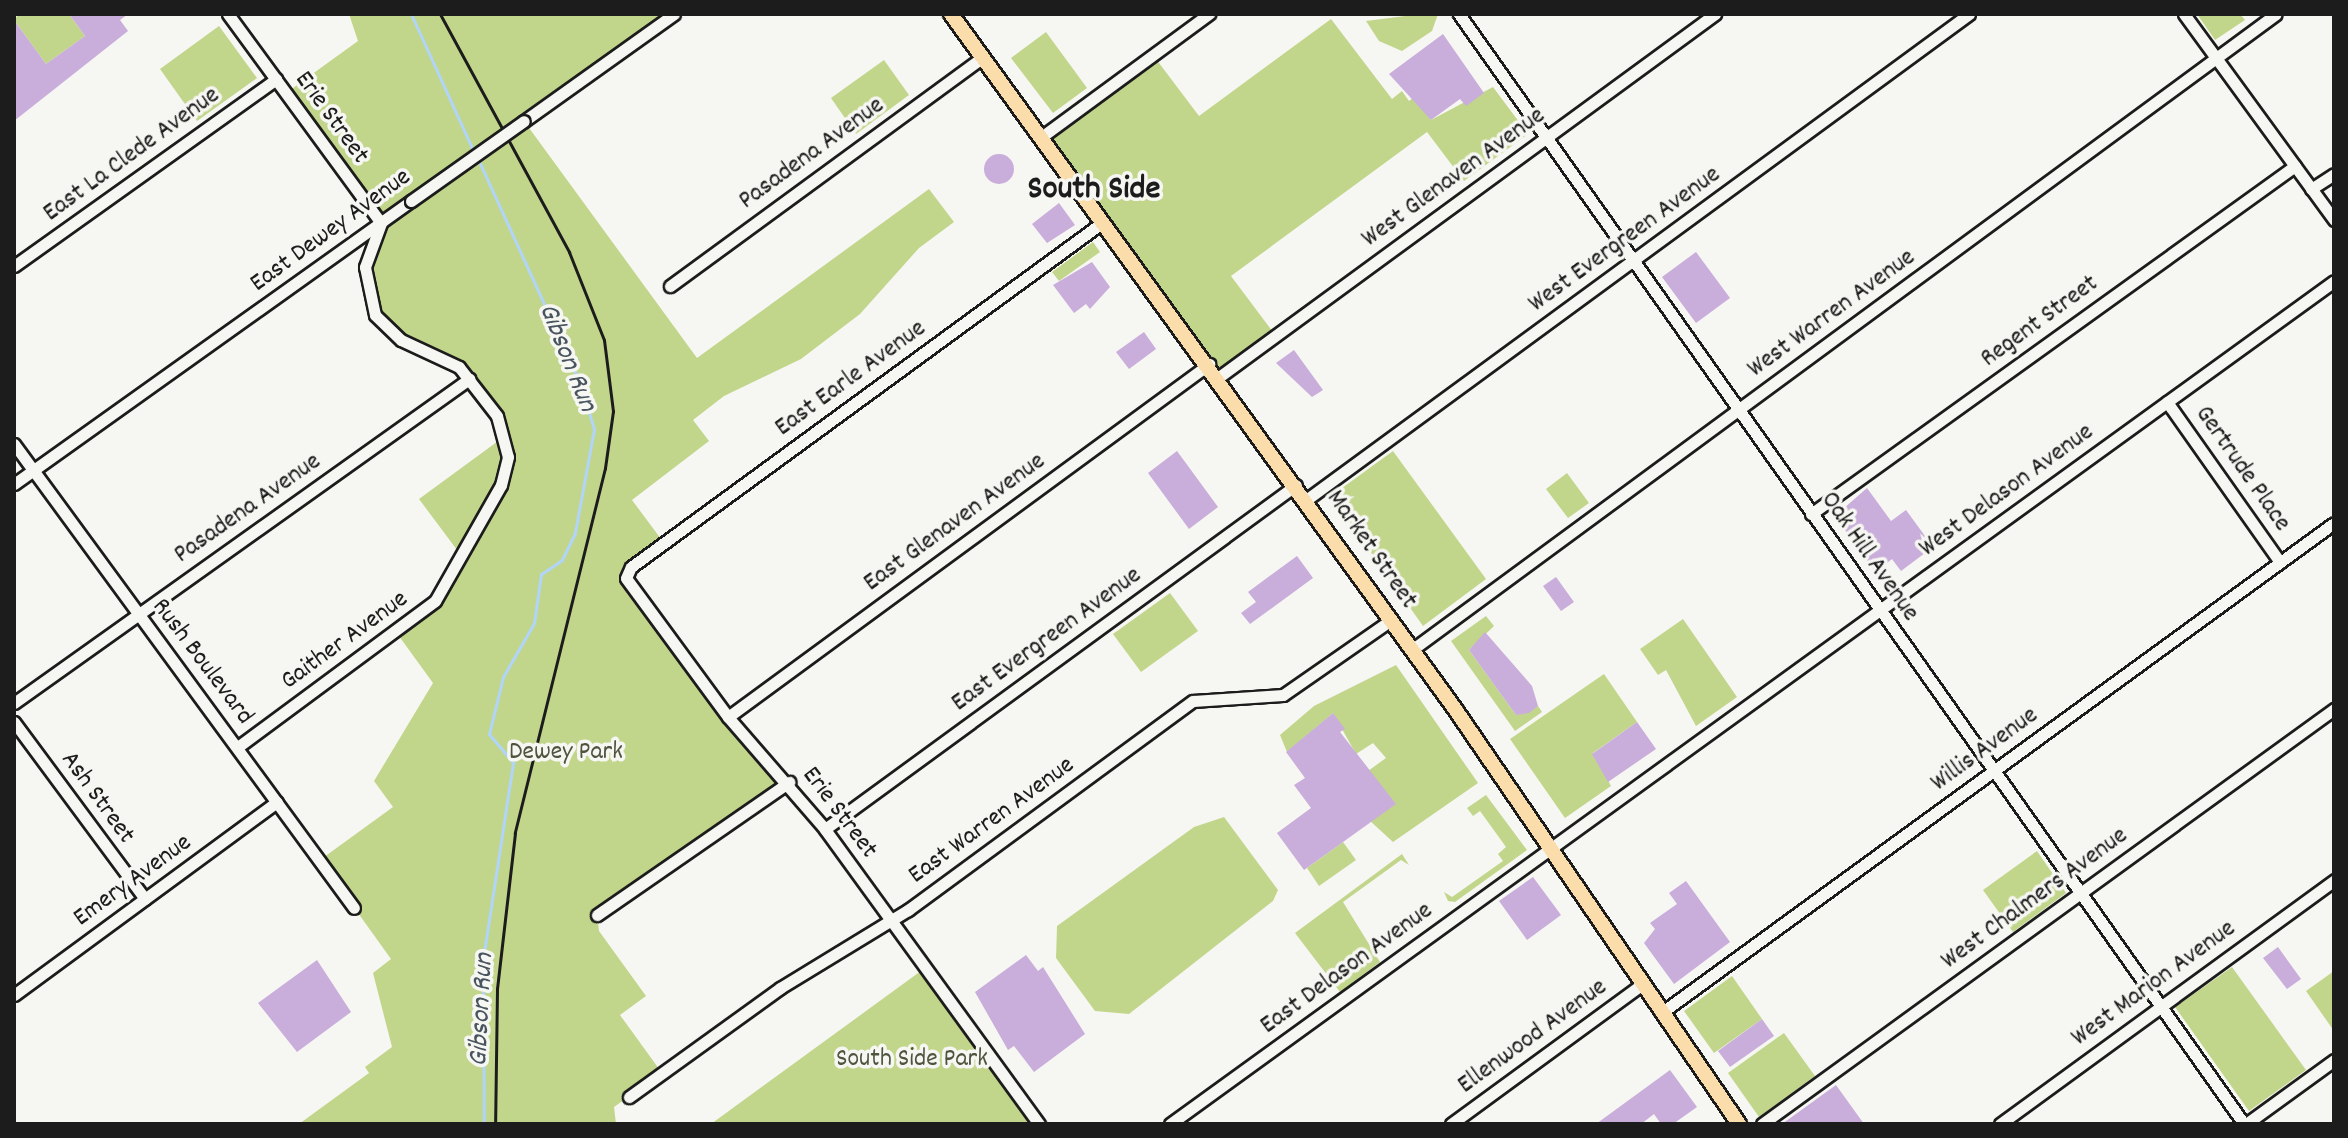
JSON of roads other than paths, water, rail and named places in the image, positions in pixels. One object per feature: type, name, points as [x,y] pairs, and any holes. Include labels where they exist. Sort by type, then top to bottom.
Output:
[{"type":"main road","name":"Market Street","points":[[951,14],[980,59],[1219,377],[1413,649],[1739,1124]]},
{"type":"street","name":"Erie Street","points":[[228,14],[381,223]]},
{"type":"street","name":"East Dewey Avenue","points":[[14,484],[674,14]]},
{"type":"street","points":[[1040,138],[1209,14]]},
{"type":"street","name":"Oak Hill Avenue","points":[[1460,14],[1879,611],[2245,1124]]},
{"type":"street","name":"West Glenaven Avenue","points":[[1219,377],[1715,14]]},
{"type":"street","name":"West Evergreen Avenue","points":[[1306,500],[1969,14]]},
{"type":"street","points":[[2184,14],[2334,220]]},
{"type":"street","name":"West Warren Avenue","points":[[1413,649],[2214,56],[2276,14]]},
{"type":"street","name":"Pasadena Avenue","points":[[670,286],[980,59]]},
{"type":"street","name":"East La Clede Avenue","points":[[14,266],[276,79]]},
{"type":"street","name":"Regent Street","points":[[1811,514],[2295,166]]},
{"type":"street","points":[[2311,189],[2334,174]]},
{"type":"street","name":"East Earle Avenue","points":[[627,573],[1103,222]]},
{"type":"street","points":[[381,223],[365,267],[375,315],[401,340],[447,358],[469,379]]},
{"type":"street","name":"West Delason Avenue","points":[[1550,849],[2334,281]]},
{"type":"street","name":"East Glenaven Avenue","points":[[728,717],[1209,364]]},
{"type":"street","name":"Pasadena Avenue","points":[[14,703],[469,379]]},
{"type":"street","name":"Gaither Avenue","points":[[238,747],[425,611],[463,558],[508,457],[502,427],[469,379]]},
{"type":"street","name":"Gertrude Place","points":[[2167,402],[2280,562]]},
{"type":"street","name":"Rush Boulevard","points":[[14,444],[354,908]]},
{"type":"street","name":"East Evergreen Avenue","points":[[825,829],[1296,485]]},
{"type":"street","name":"Willis Avenue","points":[[1661,1013],[2334,523]]},
{"type":"street","name":"Erie Street","points":[[627,573],[728,717],[789,782],[825,829],[1039,1124]]},
{"type":"street","name":"East Warren Avenue","points":[[629,1097],[780,988],[891,921],[1193,701],[1283,695],[1391,620]]},
{"type":"street","name":"West Chalmers Avenue","points":[[1762,1124],[2334,709]]},
{"type":"street","name":"Ash Street","points":[[14,722],[145,899]]},
{"type":"street","points":[[597,915],[789,782]]},
{"type":"street","name":"Emery Avenue","points":[[14,995],[277,802]]},
{"type":"street","name":"East Delason Avenue","points":[[1170,1124],[1550,849]]},
{"type":"street","name":"West Marion Avenue","points":[[2000,1124],[2334,880]]},
{"type":"street","name":"Ellenwood Avenue","points":[[1451,1124],[1641,985]]},
{"type":"street","points":[[2245,1124],[2334,1060]]},
{"type":"waterway","name":"Gibson Run","points":[[411,14],[474,152]]},
{"type":"waterway","name":"Gibson Run","points":[[478,159],[580,383],[594,429],[575,533],[562,560],[541,574],[534,623],[503,677],[489,734],[513,763],[483,960],[484,1124]]},
{"type":"railway","points":[[440,14],[569,252],[604,340],[613,411],[605,468],[515,833],[497,989],[495,1124]]},
{"type":"district","name":"South Side","points":[[1094,191]]},
{"type":"park label","name":"Dewey Park","points":[[566,753]]},
{"type":"park label","name":"South Side Park","points":[[912,1060]]}]
